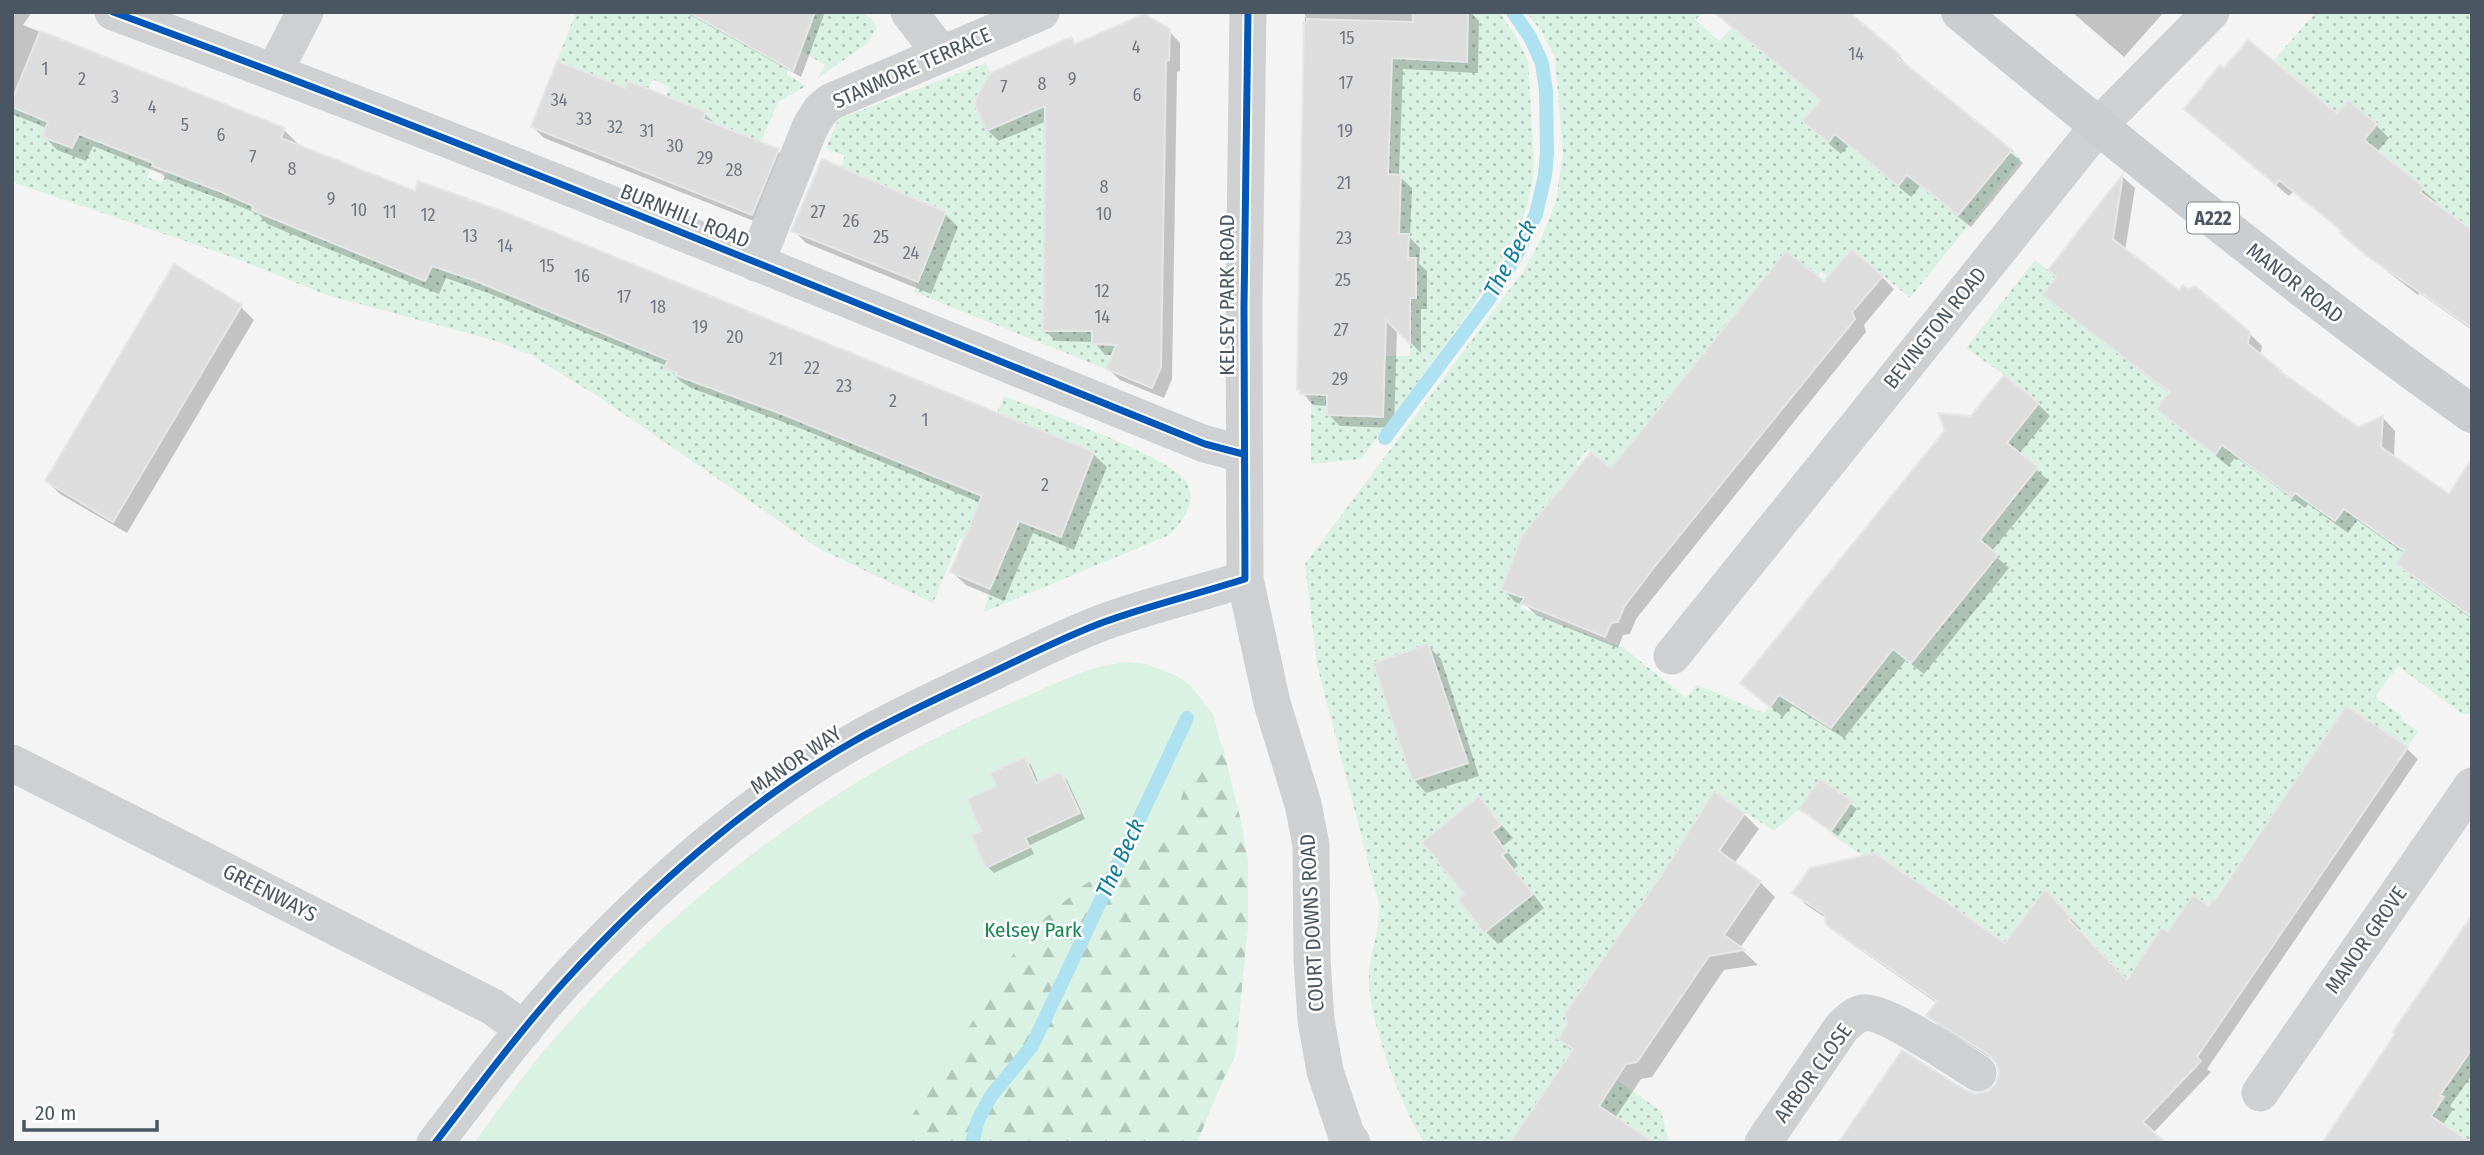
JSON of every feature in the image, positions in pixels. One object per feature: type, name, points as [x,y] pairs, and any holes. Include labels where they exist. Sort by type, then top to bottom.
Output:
[{"type":"main road","name":"MANOR ROAD","points":[[1960,12],[2272,265],[2397,361],[2472,414]]},
{"type":"street","name":"BURNHILL ROAD","points":[[113,12],[274,72],[1205,444],[1243,454]]},
{"type":"street","points":[[274,72],[305,12]]},
{"type":"street","points":[[909,12],[941,54]]},
{"type":"street","name":"STANMORE TERRACE","points":[[756,263],[810,127],[820,111],[830,102],[1041,12]]},
{"type":"street","name":"KELSEY PARK ROAD","points":[[1245,579],[1243,454],[1248,12]]},
{"type":"street","name":"BEVINGTON ROAD","points":[[1672,656],[2099,125],[2211,12]]},
{"type":"street","name":"MANOR WAY","points":[[435,1143],[563,983],[606,938],[702,850],[750,811],[854,741],[908,712],[1090,628],[1245,579]]},
{"type":"street","name":"COURT DOWNS ROAD","points":[[1245,579],[1272,703],[1303,804],[1311,845],[1314,883],[1312,960],[1316,1020],[1325,1071],[1346,1134],[1352,1143]]},
{"type":"street","name":"GREENWAYS","points":[[12,763],[493,1007],[524,1030]]},
{"type":"street","name":"MANOR GROVE","points":[[2260,1093],[2472,786]]},
{"type":"street","name":"ARBOR CLOSE","points":[[1763,1143],[1842,1027],[1856,1015],[1867,1012],[1885,1017],[1979,1073]]},
{"type":"green space","points":[[576,12],[713,12],[708,23],[789,68],[786,74],[806,86],[778,102],[761,142],[703,119],[666,96],[670,87],[652,79],[648,89],[628,81],[619,103],[602,79],[557,61]]},
{"type":"green space","points":[[815,12],[859,13],[867,15],[877,27],[868,43],[818,78],[825,65],[801,51]]},
{"type":"green space","points":[[1468,12],[1499,12],[1528,60],[1534,161],[1532,185],[1525,212],[1516,237],[1472,308],[1361,459],[1311,464],[1311,395],[1327,395],[1327,415],[1383,417],[1384,356],[1410,356],[1410,316],[1315,314],[1316,297],[1416,298],[1416,258],[1387,258],[1409,234],[1387,233],[1400,200],[1401,175],[1388,174],[1390,58],[1412,59]]},
{"type":"green space","points":[[1526,12],[1702,12],[1696,20],[1719,41],[1734,26],[1830,88],[1802,121],[1827,143],[1844,123],[1883,155],[1874,166],[1897,186],[1916,164],[1932,195],[1958,215],[2012,150],[2021,160],[1910,298],[1851,249],[1828,277],[1821,271],[1818,276],[1785,251],[1611,468],[1588,449],[1576,464],[1599,483],[1501,590],[1524,598],[1520,608],[1625,649],[1686,698],[1697,685],[1764,713],[1779,695],[1831,727],[1892,648],[1912,663],[1940,627],[1921,612],[1997,555],[1979,539],[2037,467],[2006,442],[1967,419],[2004,375],[1966,348],[2035,260],[2056,277],[2043,295],[2093,334],[2132,346],[2123,358],[2144,374],[2158,356],[2182,375],[2156,409],[2214,454],[2240,422],[2307,475],[2313,506],[2335,521],[2344,509],[2404,551],[2472,607],[2467,615],[2472,618],[2471,714],[2462,714],[2398,666],[2375,697],[2418,731],[2408,747],[2346,707],[2209,906],[2194,896],[2168,932],[2161,928],[2132,972],[2172,1025],[2103,955],[2045,889],[2006,944],[1947,903],[1936,905],[1832,835],[1831,831],[1852,801],[1820,779],[1799,809],[1774,831],[1714,792],[1692,824],[1702,832],[1677,851],[1664,870],[1667,881],[1635,927],[1627,922],[1614,941],[1616,952],[1578,994],[1565,1013],[1567,1024],[1558,1039],[1661,1111],[1669,1143],[1424,1143],[1396,1085],[1373,1013],[1369,974],[1379,919],[1378,900],[1317,665],[1305,564],[1524,270],[1541,239],[1556,201],[1563,153],[1555,58],[1542,32]]},
{"type":"green space","points":[[2316,12],[2472,12],[2472,248],[2406,209],[2424,187],[2393,162],[2352,155],[2377,124],[2360,110],[2331,120],[2273,61]]},
{"type":"green space","points":[[1098,34],[1109,61],[1092,175],[1044,174],[1043,227],[1091,228],[1091,278],[1043,278],[1043,330],[1092,331],[1092,344],[1115,345],[1106,369],[914,292],[946,211],[924,201],[916,222],[832,188],[845,156],[826,148],[841,118],[986,63],[990,73],[974,102],[986,130],[1043,107],[1050,121],[1074,44]]},
{"type":"green space","points":[[12,107],[141,135],[133,155],[153,163],[147,177],[162,183],[176,149],[262,183],[252,210],[330,241],[418,241],[405,274],[425,282],[432,265],[495,272],[489,287],[532,304],[538,289],[565,318],[668,360],[665,367],[796,390],[786,417],[831,435],[878,424],[867,450],[912,468],[923,442],[945,451],[935,477],[965,490],[1004,396],[1101,434],[1155,459],[1185,480],[1189,488],[1190,503],[1179,525],[1167,536],[984,612],[990,589],[965,538],[960,538],[933,603],[818,548],[602,399],[531,355],[493,340],[327,295],[232,257],[12,182]]},
{"type":"green space","name":"Kelsey Park","points":[[1125,662],[1146,664],[1175,675],[1190,685],[1213,714],[1240,817],[1248,861],[1248,924],[1235,1057],[1193,1143],[474,1143],[538,1058],[597,993],[703,893],[760,848],[882,767],[945,733],[1067,678]]},
{"type":"green space","points":[[1222,744],[1248,861],[1248,924],[1235,1057],[1197,1143],[894,1143],[960,1042],[1024,936],[1084,885],[1141,849],[1174,820],[1190,772]]},
{"type":"green space","points":[[2472,1049],[2472,1143],[2448,1143],[2455,1131],[2431,1116],[2443,1097],[2406,1073]]},
{"type":"building","points":[[688,12],[815,12],[793,71]]},
{"type":"building","points":[[1413,12],[1468,12],[1467,62],[1392,58],[1388,174],[1401,175],[1399,234],[1409,234],[1408,258],[1416,258],[1416,298],[1410,298],[1410,344],[1386,320],[1383,417],[1327,415],[1327,395],[1300,394],[1300,390],[1297,390],[1304,23],[1307,23],[1307,19],[1413,22]]},
{"type":"building","points":[[1714,12],[1849,12],[1900,55],[1898,58],[2012,150],[1958,215],[1907,175],[1898,186],[1835,134],[1828,143],[1802,121],[1820,100]]},
{"type":"building","points":[[1144,14],[1170,29],[1169,60],[1166,61],[1161,367],[1152,388],[1106,369],[1116,345],[1092,344],[1092,331],[1043,331],[1045,106],[986,131],[974,102],[990,73],[1071,37],[1075,44]]},
{"type":"building","points":[[40,31],[285,128],[281,138],[415,191],[418,181],[502,211],[1094,452],[1061,537],[1019,521],[990,589],[950,572],[982,496],[787,416],[675,375],[677,373],[664,368],[668,360],[473,280],[432,266],[425,281],[252,210],[253,206],[219,191],[152,166],[153,163],[79,134],[72,148],[42,137],[48,122],[12,107],[12,100]]},
{"type":"building","points":[[2248,40],[2337,113],[2348,100],[2377,124],[2364,140],[2424,187],[2420,192],[2472,230],[2472,328],[2367,256],[2340,233],[2342,231],[2279,180],[2276,185],[2184,109],[2220,65],[2224,68]]},
{"type":"building","points":[[557,61],[625,88],[628,81],[666,96],[706,112],[703,119],[779,149],[752,215],[531,127]]},
{"type":"building","points":[[822,159],[946,212],[918,282],[791,231]]},
{"type":"building","points":[[2123,174],[2113,239],[2179,290],[2183,285],[2188,289],[2195,286],[2250,332],[2248,344],[2280,371],[2358,427],[2383,416],[2381,447],[2449,494],[2472,458],[2472,617],[2396,564],[2404,551],[2344,509],[2335,521],[2295,493],[2292,497],[2222,445],[2215,455],[2156,409],[2169,392],[2042,295],[2056,277],[2048,270]]},
{"type":"building","points":[[1851,249],[1883,276],[1852,312],[1855,319],[1655,566],[1624,607],[1618,622],[1611,623],[1605,637],[1521,603],[1524,598],[1501,590],[1522,535],[1591,452],[1611,468],[1786,251],[1824,281]]},
{"type":"building","points":[[174,264],[242,305],[113,522],[45,481]]},
{"type":"building","points":[[2004,375],[2039,403],[2007,443],[2038,467],[1980,540],[1998,555],[1911,663],[1893,649],[1831,728],[1779,695],[1770,707],[1740,683],[1945,430],[1938,413],[1971,416]]},
{"type":"building","points":[[1428,644],[1468,763],[1412,781],[1373,663]]},
{"type":"building","points":[[2346,706],[2408,747],[2197,1057],[2201,1061],[2143,1122],[2166,1143],[1838,1143],[1902,1050],[1976,1094],[1988,1091],[1996,1084],[1999,1073],[1996,1063],[1989,1055],[1926,1016],[1937,1001],[1826,925],[1824,914],[1792,893],[1810,868],[1875,853],[2005,943],[2045,889],[2071,917],[2069,920],[2127,980],[2161,928],[2168,932],[2193,895],[2209,906],[2213,899],[2215,900]]},
{"type":"building","points":[[1025,757],[1036,783],[1061,772],[1080,813],[1025,838],[1030,847],[986,868],[971,835],[981,831],[967,799],[996,786],[990,773]]},
{"type":"building","points":[[1820,779],[1852,801],[1831,831],[1799,809]]},
{"type":"building","points":[[1714,791],[1745,813],[1719,851],[1761,881],[1724,935],[1745,950],[1709,956],[1637,1062],[1626,1064],[1599,1106],[1655,1143],[1510,1143],[1573,1049],[1558,1039],[1567,1024],[1565,1013],[1664,871]]},
{"type":"building","points":[[1479,796],[1501,825],[1492,832],[1507,852],[1502,855],[1533,894],[1484,933],[1458,899],[1464,894],[1422,842]]},
{"type":"building","points":[[2472,915],[2472,1049],[2440,1095],[2444,1097],[2431,1116],[2472,1143],[2322,1143],[2395,1034],[2393,1032]]},
{"type":"waterway","name":"The Beck","points":[[1385,438],[1489,299],[1516,256],[1536,214],[1547,153],[1546,91],[1542,63],[1530,37],[1513,12]]},
{"type":"waterway","name":"The Beck","points":[[972,1143],[978,1120],[991,1096],[1032,1046],[1187,718]]},
{"type":"cycle path","points":[[113,12],[524,170],[1205,444],[1243,454]]},
{"type":"cycle path","points":[[435,1143],[530,1021],[596,948],[664,882],[738,819],[776,791],[873,731],[1062,639],[1121,616],[1245,579],[1244,307],[1248,12]]}]
